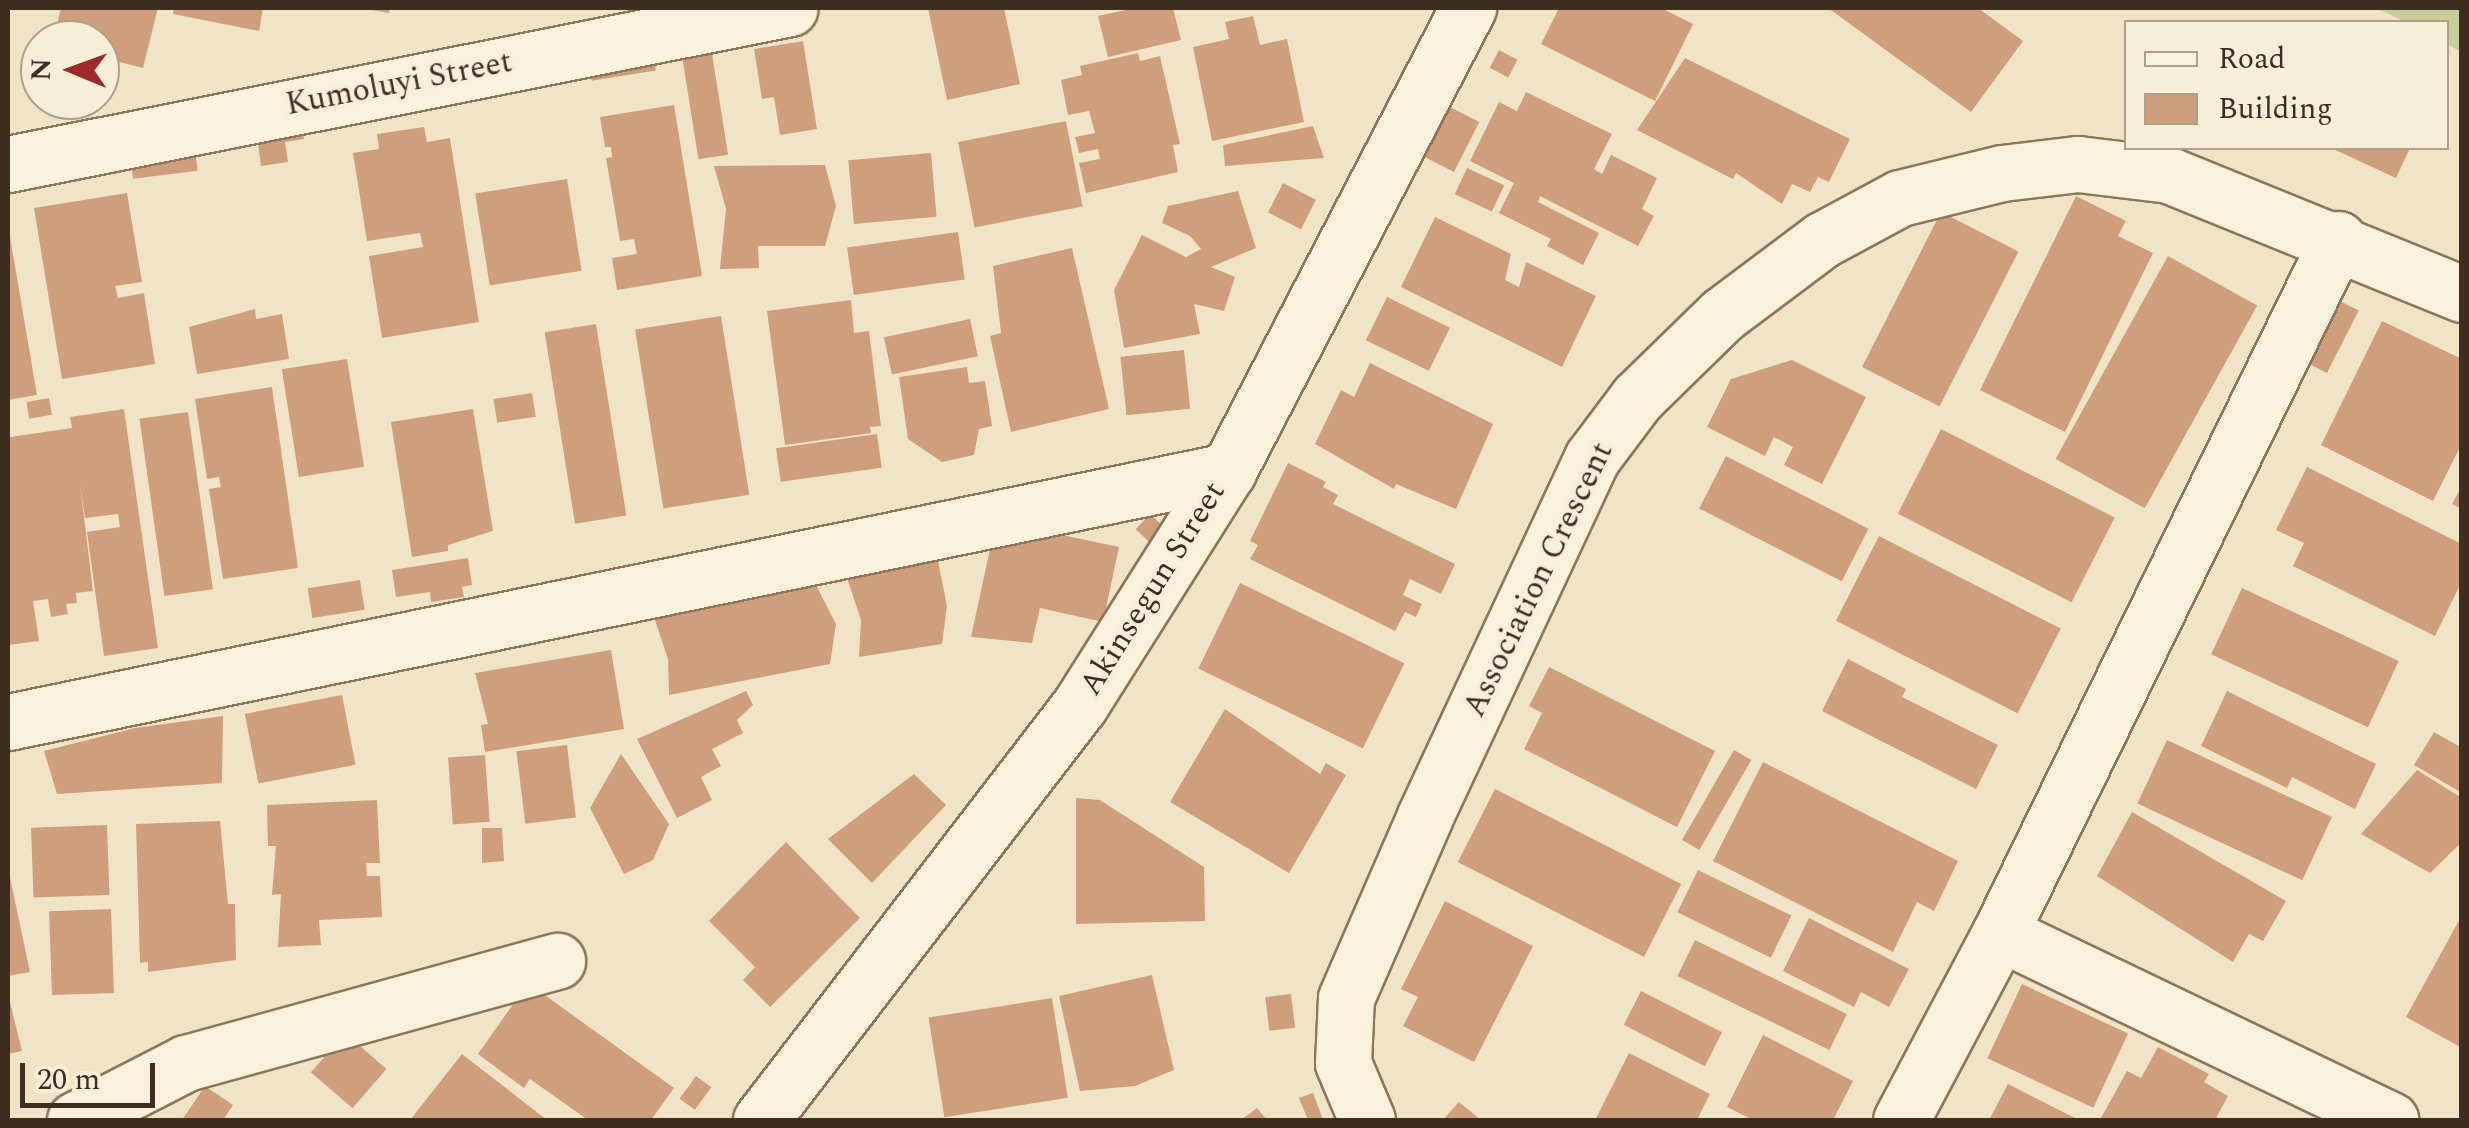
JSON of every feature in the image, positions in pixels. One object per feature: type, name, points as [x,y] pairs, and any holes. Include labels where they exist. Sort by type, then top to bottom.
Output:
[{"type":"street","name":"Kumoluyi Street","points":[[8,164],[790,8]]},
{"type":"street","name":"Akinsegun Street","points":[[761,1120],[1080,705],[1228,471],[1468,8]]},
{"type":"street","name":"Association Crescent","points":[[1367,1120],[1343,1063],[1346,998],[1417,834],[1592,458],[1637,398],[1722,315],[1822,240],[1900,198],[2059,166],[2169,174],[2462,294]]},
{"type":"street","points":[[1902,1120],[2000,933],[2338,240]]},
{"type":"street","points":[[8,722],[1228,471]]},
{"type":"street","points":[[2000,933],[2390,1120]]},
{"type":"street","points":[[75,1120],[186,1063],[557,961]]},
{"type":"green space","points":[[2376,8],[2461,8],[2461,52],[2449,45],[2449,20],[2401,20]]},
{"type":"building","points":[[61,8],[158,8],[143,68],[120,62],[120,20],[58,20]]},
{"type":"building","points":[[174,8],[263,8],[259,31],[173,14]]},
{"type":"building","points":[[360,8],[390,8],[389,13]]},
{"type":"building","points":[[928,8],[1004,8],[1020,84],[947,100]]},
{"type":"building","points":[[1135,8],[1173,8],[1181,40],[1108,57],[1098,16]]},
{"type":"building","points":[[1559,8],[1661,8],[1693,24],[1655,101],[1541,44]]},
{"type":"building","points":[[1828,8],[1978,8],[2023,41],[1971,112]]},
{"type":"building","points":[[1253,16],[1260,45],[1287,39],[1304,122],[1212,141],[1193,47],[1229,39],[1225,22]]},
{"type":"building","points":[[651,40],[656,71],[592,81],[587,50]]},
{"type":"building","points":[[803,41],[817,129],[780,135],[774,97],[762,99],[754,49]]},
{"type":"building","points":[[711,47],[728,155],[698,159],[681,52]]},
{"type":"building","points":[[1499,50],[1518,60],[1508,78],[1490,68]]},
{"type":"building","points":[[1138,53],[1140,61],[1160,56],[1180,144],[1173,145],[1178,172],[1086,193],[1079,163],[1100,159],[1098,149],[1079,153],[1075,137],[1095,133],[1089,111],[1068,115],[1061,80],[1082,75],[1080,66]]},
{"type":"building","points":[[1685,58],[1850,139],[1829,182],[1818,177],[1810,192],[1792,184],[1782,204],[1736,173],[1733,179],[1637,130]]},
{"type":"building","points":[[1526,92],[1612,134],[1594,169],[1602,174],[1611,155],[1657,178],[1642,209],[1654,216],[1638,246],[1540,196],[1538,202],[1599,233],[1583,265],[1547,246],[1551,239],[1499,213],[1514,183],[1470,161],[1499,102],[1517,111]]},
{"type":"building","points":[[674,105],[702,276],[617,290],[612,258],[637,254],[634,239],[620,241],[606,158],[612,157],[611,147],[605,147],[600,117]]},
{"type":"building","points":[[1450,107],[1479,122],[1454,172],[1425,157]]},
{"type":"building","points":[[300,114],[304,139],[285,142],[288,162],[261,166],[255,121]]},
{"type":"building","points":[[1066,121],[1083,206],[975,227],[958,142]]},
{"type":"building","points":[[1313,126],[1324,158],[1225,166],[1223,145]]},
{"type":"building","points":[[424,127],[427,142],[450,138],[479,322],[382,338],[369,256],[423,247],[420,233],[367,241],[353,153],[379,149],[377,134]]},
{"type":"building","points":[[193,133],[198,171],[133,179],[128,141]]},
{"type":"building","points":[[2335,150],[2409,150],[2396,178]]},
{"type":"building","points":[[931,153],[937,217],[854,224],[848,160]]},
{"type":"building","points":[[825,165],[836,206],[825,246],[758,246],[759,268],[720,269],[726,209],[714,166]]},
{"type":"building","points":[[1467,168],[1504,185],[1492,212],[1455,194]]},
{"type":"building","points":[[567,179],[582,271],[490,285],[475,194]]},
{"type":"building","points":[[1283,183],[1316,200],[1301,229],[1268,212]]},
{"type":"building","points":[[1238,191],[1256,248],[1211,267],[1235,277],[1224,311],[1194,304],[1200,334],[1124,348],[1114,290],[1142,235],[1186,257],[1201,249],[1190,236],[1162,223],[1168,206]]},
{"type":"building","points":[[127,193],[142,282],[115,286],[118,298],[144,293],[155,364],[62,379],[34,208]]},
{"type":"building","points":[[2076,196],[2126,221],[2118,236],[2153,253],[2065,432],[1980,390]]},
{"type":"building","points":[[1941,212],[2019,251],[1940,407],[1862,367]]},
{"type":"building","points":[[1435,217],[1511,254],[1505,280],[1519,287],[1526,262],[1596,296],[1562,367],[1401,287]]},
{"type":"building","points":[[8,225],[37,395],[8,400]]},
{"type":"building","points":[[958,232],[965,280],[854,295],[847,248]]},
{"type":"building","points":[[1072,248],[1109,409],[1011,432],[990,336],[1001,333],[993,266]]},
{"type":"building","points":[[2168,256],[2257,305],[2145,508],[2056,459]]},
{"type":"building","points":[[1387,297],[1450,328],[1429,371],[1366,340]]},
{"type":"building","points":[[2332,297],[2359,311],[2327,373],[2300,359]]},
{"type":"building","points":[[851,300],[854,333],[869,331],[881,426],[870,427],[871,433],[785,445],[767,311]]},
{"type":"building","points":[[255,309],[256,319],[282,314],[289,359],[197,374],[189,327]]},
{"type":"building","points":[[721,316],[749,495],[663,508],[635,330]]},
{"type":"building","points":[[970,319],[978,356],[892,374],[884,337]]},
{"type":"building","points":[[2382,321],[2462,359],[2462,443],[2433,501],[2321,445]]},
{"type":"building","points":[[596,324],[626,516],[575,524],[545,332]]},
{"type":"building","points":[[1184,350],[1190,409],[1127,415],[1120,357]]},
{"type":"building","points":[[347,359],[364,467],[299,477],[282,369]]},
{"type":"building","points":[[1792,360],[1866,397],[1822,484],[1784,465],[1793,447],[1774,437],[1765,456],[1707,427],[1731,379]]},
{"type":"building","points":[[1370,363],[1493,424],[1456,509],[1396,484],[1394,489],[1315,444],[1341,390],[1354,397]]},
{"type":"building","points":[[967,367],[969,383],[985,381],[992,426],[979,429],[974,455],[942,462],[908,439],[899,377]]},
{"type":"building","points":[[272,387],[298,568],[223,579],[209,489],[221,487],[219,477],[207,479],[195,399]]},
{"type":"building","points":[[532,393],[536,417],[497,423],[493,399]]},
{"type":"building","points":[[49,398],[52,415],[29,419],[26,402]]},
{"type":"building","points":[[124,409],[158,648],[104,656],[87,532],[120,527],[118,514],[85,518],[80,484],[93,591],[76,593],[77,603],[66,604],[68,614],[51,617],[48,599],[33,601],[39,641],[8,645],[10,437],[72,428],[70,417]]},
{"type":"building","points":[[473,409],[493,531],[448,545],[448,551],[412,557],[391,422]]},
{"type":"building","points":[[188,412],[213,589],[164,596],[139,419]]},
{"type":"building","points":[[1941,429],[2115,518],[2072,602],[1898,514]]},
{"type":"building","points":[[877,434],[882,468],[781,482],[776,448]]},
{"type":"building","points":[[1726,456],[1869,529],[1842,581],[1699,509]]},
{"type":"building","points":[[1288,463],[1326,482],[1323,487],[1338,495],[1333,504],[1455,564],[1441,594],[1410,579],[1403,595],[1422,604],[1416,617],[1405,612],[1395,631],[1250,559],[1258,545],[1250,541]]},
{"type":"building","points":[[2307,467],[2462,544],[2462,581],[2435,636],[2293,566],[2304,543],[2276,530]]},
{"type":"building","points":[[2462,486],[2462,509],[2452,504]]},
{"type":"building","points":[[1150,514],[1168,531],[1154,546],[1136,529]]},
{"type":"building","points":[[996,521],[1119,547],[1103,622],[1040,608],[1032,643],[971,637]]},
{"type":"building","points":[[1879,536],[2061,629],[2018,713],[1836,621]]},
{"type":"building","points":[[468,558],[472,585],[462,587],[464,597],[431,602],[430,592],[396,597],[392,570]]},
{"type":"building","points":[[938,561],[947,606],[942,644],[859,657],[861,620],[846,575]]},
{"type":"building","points":[[360,580],[365,610],[312,618],[308,588]]},
{"type":"building","points":[[1240,583],[1404,663],[1363,749],[1198,668]]},
{"type":"building","points":[[816,585],[836,624],[830,664],[669,695],[668,659],[654,617]]},
{"type":"building","points":[[2242,588],[2399,661],[2368,727],[2211,654]]},
{"type":"building","points":[[611,650],[624,729],[485,752],[481,725],[488,724],[475,673]]},
{"type":"building","points":[[1848,659],[1906,689],[1902,697],[1998,745],[1976,789],[1822,711]]},
{"type":"building","points":[[1549,667],[1715,751],[1677,827],[1524,749],[1542,713],[1529,706]]},
{"type":"building","points":[[746,691],[753,705],[737,720],[743,733],[712,749],[721,766],[701,777],[712,800],[677,818],[637,739]]},
{"type":"building","points":[[2227,691],[2376,764],[2355,809],[2292,777],[2287,788],[2201,746]]},
{"type":"building","points":[[342,695],[356,765],[258,784],[245,714]]},
{"type":"building","points":[[1225,709],[1320,774],[1326,763],[1346,775],[1289,873],[1170,802]]},
{"type":"building","points":[[223,716],[222,783],[57,794],[44,751],[135,728]]},
{"type":"building","points":[[2434,732],[2462,748],[2462,793],[2414,765]]},
{"type":"building","points":[[2167,740],[2332,817],[2302,880],[2137,803]]},
{"type":"building","points":[[567,745],[576,817],[525,824],[516,751]]},
{"type":"building","points":[[1734,750],[1751,760],[1699,850],[1682,840]]},
{"type":"building","points":[[621,754],[669,824],[653,860],[624,874],[590,808]]},
{"type":"building","points":[[485,755],[490,822],[453,824],[448,758]]},
{"type":"building","points":[[1763,762],[1958,861],[1934,911],[1917,902],[1893,952],[1713,861]]},
{"type":"building","points":[[2417,770],[2462,798],[2462,842],[2430,873],[2361,834]]},
{"type":"building","points":[[914,774],[946,805],[872,883],[828,839]]},
{"type":"building","points":[[1495,789],[1681,884],[1644,957],[1458,862]]},
{"type":"building","points":[[1076,798],[1100,800],[1204,867],[1205,921],[1076,924]]},
{"type":"building","points":[[377,800],[380,863],[366,863],[367,876],[380,876],[382,917],[319,920],[321,945],[278,947],[281,894],[272,895],[276,846],[268,846],[267,805]]},
{"type":"building","points":[[2132,812],[2286,901],[2263,941],[2249,934],[2233,962],[2097,876]]},
{"type":"building","points":[[220,821],[228,904],[235,904],[236,960],[148,972],[148,962],[140,963],[136,824]]},
{"type":"building","points":[[107,825],[109,895],[33,898],[31,828]]},
{"type":"building","points":[[482,828],[502,828],[504,861],[482,863]]},
{"type":"building","points":[[786,842],[860,918],[770,1007],[743,980],[755,967],[709,921]]},
{"type":"building","points":[[8,868],[30,972],[8,976]]},
{"type":"building","points":[[1698,870],[1791,916],[1771,958],[1677,912]]},
{"type":"building","points":[[1445,901],[1533,946],[1474,1062],[1403,1026],[1418,997],[1401,989]]},
{"type":"building","points":[[111,909],[114,993],[52,995],[49,911]]},
{"type":"building","points":[[2462,915],[2462,1048],[2406,1017]]},
{"type":"building","points":[[1809,918],[1909,969],[1889,1007],[1861,992],[1854,1007],[1783,971]]},
{"type":"building","points":[[1695,940],[1847,1014],[1829,1050],[1677,976]]},
{"type":"building","points":[[1152,975],[1174,1070],[1135,1086],[1080,1091],[1059,996]]},
{"type":"building","points":[[528,983],[674,1088],[651,1120],[588,1120],[530,1079],[524,1088],[478,1054]]},
{"type":"building","points":[[2022,984],[2128,1033],[2093,1108],[1987,1058]]},
{"type":"building","points":[[1641,991],[1722,1032],[1705,1066],[1624,1025]]},
{"type":"building","points":[[8,994],[22,1051],[8,1054]]},
{"type":"building","points":[[1291,994],[1295,1028],[1269,1031],[1265,997]]},
{"type":"building","points":[[1052,998],[1068,1098],[944,1117],[929,1018]]},
{"type":"building","points":[[345,1033],[387,1069],[352,1108],[311,1072]]},
{"type":"building","points":[[1763,1035],[1853,1081],[1833,1120],[1753,1120],[1727,1107]]},
{"type":"building","points":[[2158,1047],[2209,1074],[2204,1082],[2228,1096],[2215,1120],[2101,1118],[2127,1071],[2141,1078]]},
{"type":"building","points":[[1629,1053],[1710,1094],[1697,1120],[1595,1120]]},
{"type":"building","points":[[462,1054],[547,1120],[410,1120]]},
{"type":"building","points":[[696,1076],[711,1087],[695,1110],[680,1099]]},
{"type":"building","points":[[2008,1084],[2079,1120],[1989,1120]]},
{"type":"building","points":[[205,1086],[233,1105],[223,1120],[182,1120]]},
{"type":"building","points":[[1313,1093],[1323,1120],[1308,1120],[1299,1098]]},
{"type":"building","points":[[1459,1102],[1481,1120],[1443,1120]]},
{"type":"building","points":[[1257,1108],[1267,1120],[1241,1120]]}]
